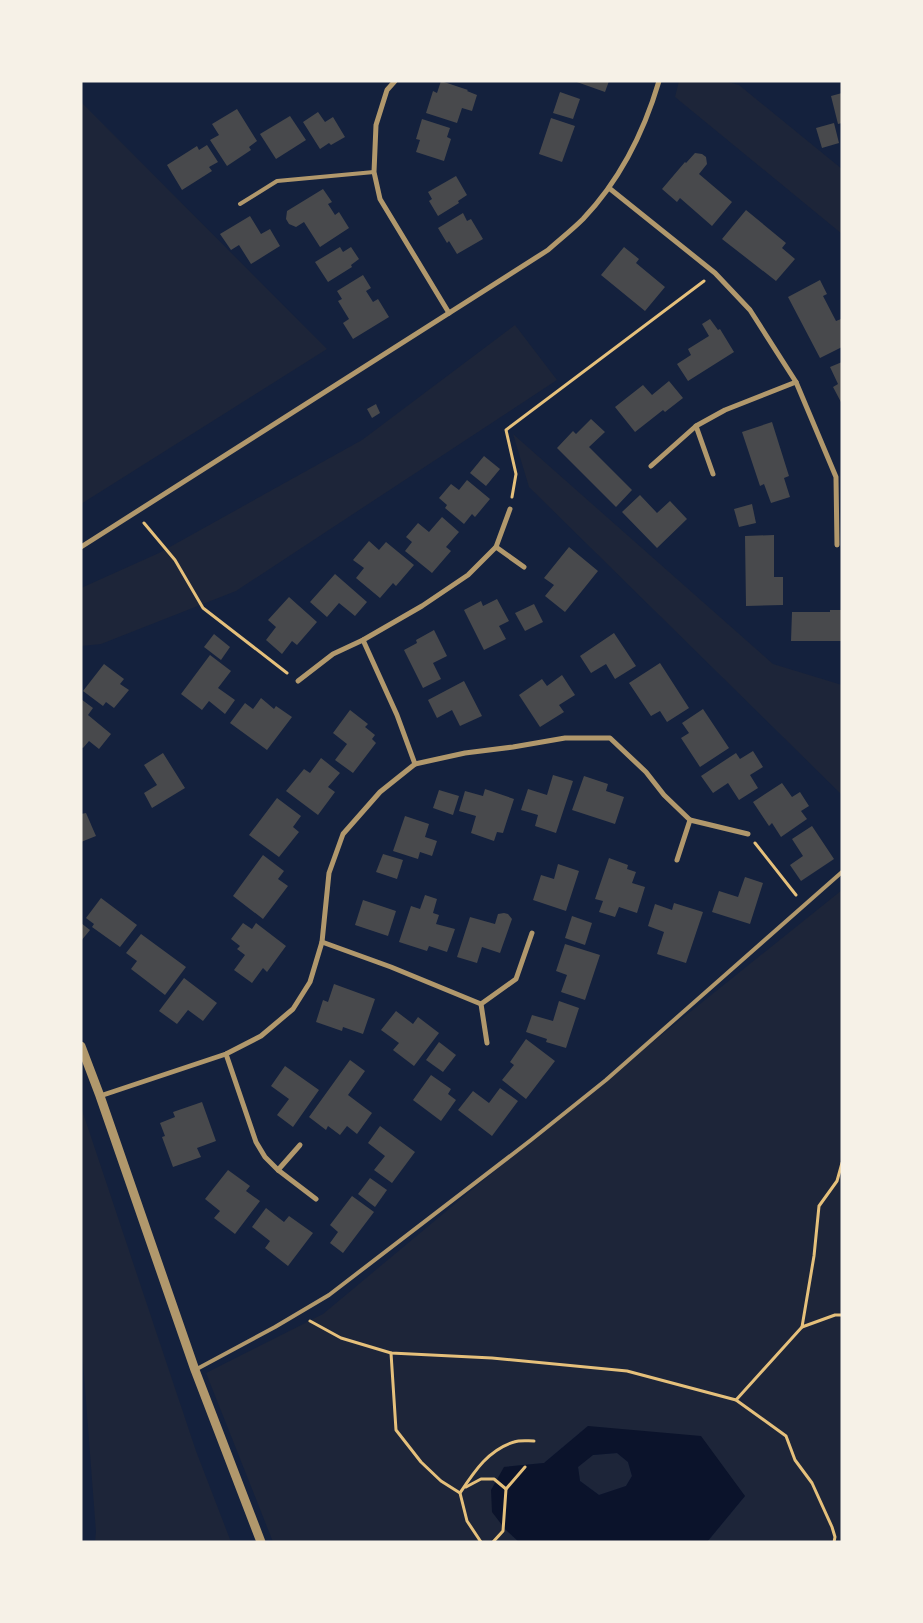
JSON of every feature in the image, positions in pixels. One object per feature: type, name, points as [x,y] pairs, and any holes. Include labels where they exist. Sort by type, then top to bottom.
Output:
[{"type":"street","points":[[395,81],[387,90],[376,125],[374,172],[380,199],[449,313]]},
{"type":"street","points":[[81,547],[548,250],[582,219],[609,188],[631,152],[650,114],[659,81]]},
{"type":"street","points":[[609,188],[715,273],[750,310],[796,382],[839,477],[837,545]]},
{"type":"street","points":[[651,466],[696,426],[725,410],[796,382]]},
{"type":"street","points":[[696,426],[713,474]]},
{"type":"street","points":[[298,681],[333,654],[363,640],[422,606],[468,575],[496,547],[510,509]]},
{"type":"street","points":[[496,547],[524,567]]},
{"type":"street","points":[[363,640],[397,715],[414,764]]},
{"type":"street","points":[[100,1096],[226,1054],[261,1036],[293,1009],[310,982],[322,942],[329,873],[343,834],[380,792],[414,764],[465,753],[565,738],[610,738],[646,772],[664,795],[690,820],[748,834]]},
{"type":"street","points":[[678,860],[690,820]]},
{"type":"street","points":[[481,1004],[516,979],[532,933]]},
{"type":"street","points":[[322,942],[391,967],[481,1004]]},
{"type":"street","points":[[481,1004],[487,1043]]},
{"type":"street","points":[[81,1046],[195,1370],[261,1542]]},
{"type":"street","points":[[226,1054],[256,1142],[265,1158],[316,1199]]},
{"type":"street","points":[[278,1170],[300,1145]]},
{"type":"lane","points":[[240,204],[277,181],[374,172]]},
{"type":"lane","points":[[195,1370],[329,1295],[532,1140],[606,1080],[842,872]]},
{"type":"path","points":[[510,509],[516,474],[506,430],[715,273]]},
{"type":"path","points":[[135,513],[175,560],[203,608],[298,681]]},
{"type":"path","points":[[748,834],[804,905]]},
{"type":"path","points":[[802,1327],[814,1256],[819,1206],[837,1181],[842,1163]]},
{"type":"path","points":[[297,1314],[341,1338],[392,1354],[492,1358],[626,1371],[736,1400],[786,1436],[795,1460],[812,1483],[832,1527],[835,1538],[834,1542]]},
{"type":"path","points":[[736,1400],[802,1327],[842,1314]]},
{"type":"path","points":[[392,1354],[396,1430],[441,1481],[460,1493],[467,1521],[481,1542]]},
{"type":"path","points":[[460,1493],[475,1471],[493,1452],[515,1441],[534,1442]]},
{"type":"path","points":[[493,1542],[503,1531],[506,1488],[525,1467]]},
{"type":"path","points":[[460,1493],[468,1485],[481,1479],[494,1479],[506,1488]]},
{"type":"shaded area","points":[[679,81],[725,81],[739,85],[842,169],[842,234],[675,97]]},
{"type":"shaded area","points":[[81,102],[327,349],[81,504]]},
{"type":"shaded area","points":[[515,325],[557,380],[236,591],[101,644],[81,646],[81,588],[159,553],[362,440]]},
{"type":"shaded area","points":[[513,434],[773,664],[842,685],[842,795],[529,487]]},
{"type":"shaded area","points":[[842,890],[842,1542],[707,1542],[745,1496],[588,1426],[544,1463],[504,1467],[505,1529],[519,1542],[273,1542],[206,1373],[323,1314],[553,1122]]},
{"type":"shaded area","points":[[81,1107],[196,1451],[231,1542],[95,1542],[96,1532],[81,1336]]},
{"type":"shaded area","points":[[588,1426],[701,1436],[745,1496],[707,1542],[519,1542],[505,1529],[492,1512],[491,1490],[504,1467],[544,1463]],"holes":[[[617,1453],[628,1462],[632,1476],[626,1486],[599,1495],[580,1481],[578,1467],[593,1455]]]},
{"type":"shaded area","points":[[617,1453],[628,1462],[632,1476],[626,1486],[599,1495],[580,1481],[578,1467],[593,1455]]},
{"type":"building","points":[[441,81],[477,95],[472,111],[462,108],[457,123],[426,113],[433,91],[437,93]]},
{"type":"building","points":[[574,81],[609,81],[605,92]]},
{"type":"building","points":[[560,92],[580,99],[573,119],[553,113]]},
{"type":"building","points":[[842,93],[842,123],[838,124],[831,96]]},
{"type":"building","points":[[237,109],[257,141],[249,147],[251,150],[227,166],[210,140],[219,135],[212,124]]},
{"type":"building","points":[[318,112],[325,122],[333,117],[345,137],[331,145],[329,143],[320,149],[303,122]]},
{"type":"building","points":[[290,116],[306,140],[276,159],[260,134]]},
{"type":"building","points":[[551,118],[575,126],[562,162],[539,154]]},
{"type":"building","points":[[422,119],[450,128],[447,137],[451,139],[444,161],[416,152],[420,140],[416,139]]},
{"type":"building","points":[[834,123],[839,143],[822,148],[816,128]]},
{"type":"building","points":[[207,145],[218,162],[209,167],[212,171],[182,190],[167,165],[197,146],[199,150]]},
{"type":"building","points":[[695,153],[706,157],[707,164],[699,174],[732,202],[712,226],[680,198],[677,202],[662,189]]},
{"type":"building","points":[[456,176],[467,195],[458,201],[459,203],[438,216],[429,201],[432,199],[428,192]]},
{"type":"building","points":[[323,189],[332,202],[328,204],[335,215],[339,212],[349,228],[320,247],[304,222],[296,227],[289,224],[286,219],[287,211]]},
{"type":"building","points":[[746,210],[786,243],[782,248],[795,259],[776,281],[722,239]]},
{"type":"building","points":[[463,213],[467,221],[471,219],[483,239],[457,254],[449,241],[447,243],[438,228]]},
{"type":"building","points":[[250,216],[261,234],[270,229],[280,246],[251,264],[239,245],[231,250],[220,234]]},
{"type":"building","points":[[340,247],[343,252],[351,247],[359,259],[351,265],[352,267],[328,282],[315,262]]},
{"type":"building","points":[[624,247],[639,259],[636,263],[665,287],[645,311],[601,275]]},
{"type":"building","points":[[363,275],[371,288],[366,291],[373,302],[378,299],[389,317],[353,339],[343,323],[349,319],[338,301],[342,299],[337,291]]},
{"type":"building","points":[[820,280],[827,294],[823,296],[836,321],[841,319],[842,321],[842,347],[820,358],[788,297]]},
{"type":"building","points":[[710,319],[718,330],[720,329],[734,352],[688,381],[677,364],[691,355],[688,349],[709,336],[702,324]]},
{"type":"building","points":[[842,362],[842,404],[833,387],[838,384],[830,367]]},
{"type":"building","points":[[669,381],[683,398],[665,412],[663,410],[635,432],[615,407],[643,385],[652,395]]},
{"type":"building","points":[[376,404],[380,413],[372,418],[367,409]]},
{"type":"building","points":[[591,419],[605,432],[589,447],[632,490],[616,507],[557,448],[573,431],[576,434]]},
{"type":"building","points":[[772,422],[789,476],[784,478],[790,497],[771,503],[764,484],[760,486],[742,432]]},
{"type":"building","points":[[484,456],[500,469],[486,486],[470,473]]},
{"type":"building","points":[[467,480],[490,499],[475,517],[472,514],[464,524],[445,508],[447,505],[439,498],[451,484],[459,490]]},
{"type":"building","points":[[640,495],[657,513],[670,501],[687,519],[657,548],[622,512]]},
{"type":"building","points":[[752,504],[756,523],[739,527],[734,509]]},
{"type":"building","points":[[442,517],[459,532],[446,547],[451,551],[432,573],[405,551],[412,542],[406,537],[418,523],[429,532]]},
{"type":"building","points":[[774,535],[774,577],[783,577],[783,605],[746,606],[745,536]]},
{"type":"building","points":[[369,541],[379,550],[386,542],[414,565],[396,586],[393,583],[380,598],[356,578],[364,568],[353,560]]},
{"type":"building","points":[[569,547],[598,571],[565,612],[545,596],[554,585],[544,578]]},
{"type":"building","points":[[335,574],[367,602],[355,616],[339,603],[327,617],[310,602]]},
{"type":"building","points":[[289,597],[317,622],[297,645],[292,641],[282,654],[266,640],[276,627],[268,620]]},
{"type":"building","points":[[497,599],[509,621],[499,626],[506,639],[484,650],[464,610],[481,601],[483,606]]},
{"type":"building","points":[[534,604],[543,622],[525,631],[515,613]]},
{"type":"building","points":[[830,610],[842,610],[842,641],[791,641],[792,612],[830,612]]},
{"type":"building","points":[[434,630],[447,656],[433,663],[441,679],[423,688],[404,650],[417,643],[416,640]]},
{"type":"building","points":[[614,633],[636,666],[615,679],[606,664],[591,673],[580,656]]},
{"type":"building","points":[[214,634],[230,647],[221,660],[204,647]]},
{"type":"building","points":[[210,655],[231,671],[218,688],[235,700],[225,714],[209,701],[202,710],[181,694]]},
{"type":"building","points":[[660,663],[689,708],[667,722],[660,711],[651,716],[629,683]]},
{"type":"building","points":[[104,664],[124,679],[120,684],[129,690],[114,708],[106,702],[103,706],[83,691]]},
{"type":"building","points":[[562,675],[575,695],[559,705],[564,712],[540,727],[519,695],[542,679],[547,686]]},
{"type":"building","points":[[464,681],[482,716],[460,726],[452,710],[437,718],[428,700]]},
{"type":"building","points":[[261,698],[274,709],[276,706],[292,717],[267,750],[230,723],[245,703],[253,709]]},
{"type":"building","points":[[81,699],[93,708],[88,715],[111,734],[99,749],[89,741],[83,748],[81,747]]},
{"type":"building","points":[[703,709],[729,748],[700,767],[681,738],[689,733],[682,723]]},
{"type":"building","points":[[350,710],[368,724],[365,727],[375,735],[372,739],[376,743],[353,773],[335,760],[347,744],[333,733]]},
{"type":"building","points":[[753,751],[763,767],[750,775],[758,788],[739,800],[728,783],[713,793],[701,776],[736,753],[740,759]]},
{"type":"building","points":[[163,753],[185,788],[152,808],[144,793],[157,785],[144,765]]},
{"type":"building","points":[[321,758],[340,773],[328,787],[335,792],[318,815],[286,791],[304,769],[310,773]]},
{"type":"building","points":[[553,775],[573,781],[556,833],[535,826],[538,815],[521,810],[528,789],[547,795]]},
{"type":"building","points":[[584,776],[608,784],[606,791],[624,797],[615,824],[572,810]]},
{"type":"building","points":[[782,783],[792,797],[800,792],[809,806],[801,811],[807,819],[781,837],[772,823],[769,826],[753,802]]},
{"type":"building","points":[[485,789],[514,799],[503,833],[497,832],[494,841],[471,833],[476,816],[459,811],[465,791],[483,796]]},
{"type":"building","points":[[439,790],[459,796],[453,815],[433,808]]},
{"type":"building","points":[[277,798],[301,816],[293,827],[299,832],[279,857],[249,835]]},
{"type":"building","points":[[86,813],[96,836],[81,842],[81,814]]},
{"type":"building","points":[[405,816],[429,824],[425,837],[437,841],[432,856],[420,852],[418,859],[393,851]]},
{"type":"building","points":[[812,826],[834,859],[801,881],[790,865],[803,856],[792,839]]},
{"type":"building","points":[[383,854],[403,860],[397,879],[376,872]]},
{"type":"building","points":[[263,855],[284,871],[278,879],[288,886],[263,919],[233,896]]},
{"type":"building","points":[[609,858],[628,865],[627,869],[636,872],[632,883],[645,887],[637,913],[619,907],[615,917],[599,912],[603,901],[595,899]]},
{"type":"building","points":[[558,864],[579,871],[566,911],[533,900],[541,875],[554,879]]},
{"type":"building","points":[[745,877],[763,883],[750,924],[712,912],[719,891],[738,897]]},
{"type":"building","points":[[425,895],[437,899],[433,913],[439,915],[436,924],[455,929],[447,952],[429,946],[427,951],[399,942],[411,906],[420,909]]},
{"type":"building","points":[[101,898],[137,925],[120,947],[92,927],[94,924],[86,918]]},
{"type":"building","points":[[363,900],[396,911],[388,936],[355,925]]},
{"type":"building","points":[[674,903],[703,912],[686,963],[657,954],[664,932],[648,926],[655,904],[672,910]]},
{"type":"building","points":[[498,914],[508,914],[512,919],[500,953],[482,947],[477,963],[457,957],[470,917],[495,924]]},
{"type":"building","points":[[572,916],[592,923],[585,945],[565,938]]},
{"type":"building","points":[[81,923],[90,930],[81,941]]},
{"type":"building","points":[[243,923],[252,929],[256,923],[286,946],[267,972],[263,968],[252,983],[234,970],[245,955],[237,949],[240,946],[231,939]]},
{"type":"building","points":[[141,934],[186,967],[165,995],[131,969],[137,961],[126,953]]},
{"type":"building","points":[[565,944],[600,955],[585,1000],[561,992],[567,975],[556,971]]},
{"type":"building","points":[[184,978],[217,1003],[203,1021],[188,1010],[177,1024],[159,1011]]},
{"type":"building","points":[[334,984],[375,999],[363,1034],[343,1027],[342,1031],[316,1022],[323,1000],[328,1002]]},
{"type":"building","points":[[559,1001],[579,1008],[566,1048],[546,1042],[547,1039],[526,1032],[532,1015],[553,1021]]},
{"type":"building","points":[[396,1011],[413,1024],[418,1017],[439,1033],[414,1066],[393,1050],[399,1043],[381,1030]]},
{"type":"building","points":[[526,1039],[555,1061],[526,1099],[502,1080],[514,1065],[510,1062]]},
{"type":"building","points":[[439,1042],[456,1055],[443,1072],[426,1060]]},
{"type":"building","points":[[350,1060],[365,1071],[348,1095],[372,1113],[357,1134],[347,1126],[340,1135],[328,1126],[326,1130],[309,1117]]},
{"type":"building","points":[[285,1066],[319,1090],[293,1127],[277,1115],[289,1099],[271,1086]]},
{"type":"building","points":[[431,1075],[451,1089],[448,1094],[456,1100],[441,1121],[413,1100]]},
{"type":"building","points":[[500,1088],[518,1101],[492,1136],[458,1110],[473,1091],[489,1103]]},
{"type":"building","points":[[202,1102],[216,1141],[197,1148],[201,1157],[173,1167],[162,1137],[165,1136],[160,1123],[175,1117],[173,1112]]},
{"type":"building","points":[[380,1126],[415,1152],[392,1183],[374,1170],[385,1156],[368,1143]]},
{"type":"building","points":[[228,1170],[250,1186],[246,1191],[260,1201],[235,1234],[214,1218],[220,1211],[205,1199]]},
{"type":"building","points":[[370,1178],[387,1190],[375,1207],[358,1194]]},
{"type":"building","points":[[352,1196],[374,1212],[343,1253],[330,1243],[338,1232],[330,1225]]},
{"type":"building","points":[[266,1208],[284,1222],[289,1216],[313,1233],[288,1266],[265,1248],[270,1241],[252,1227]]}]
